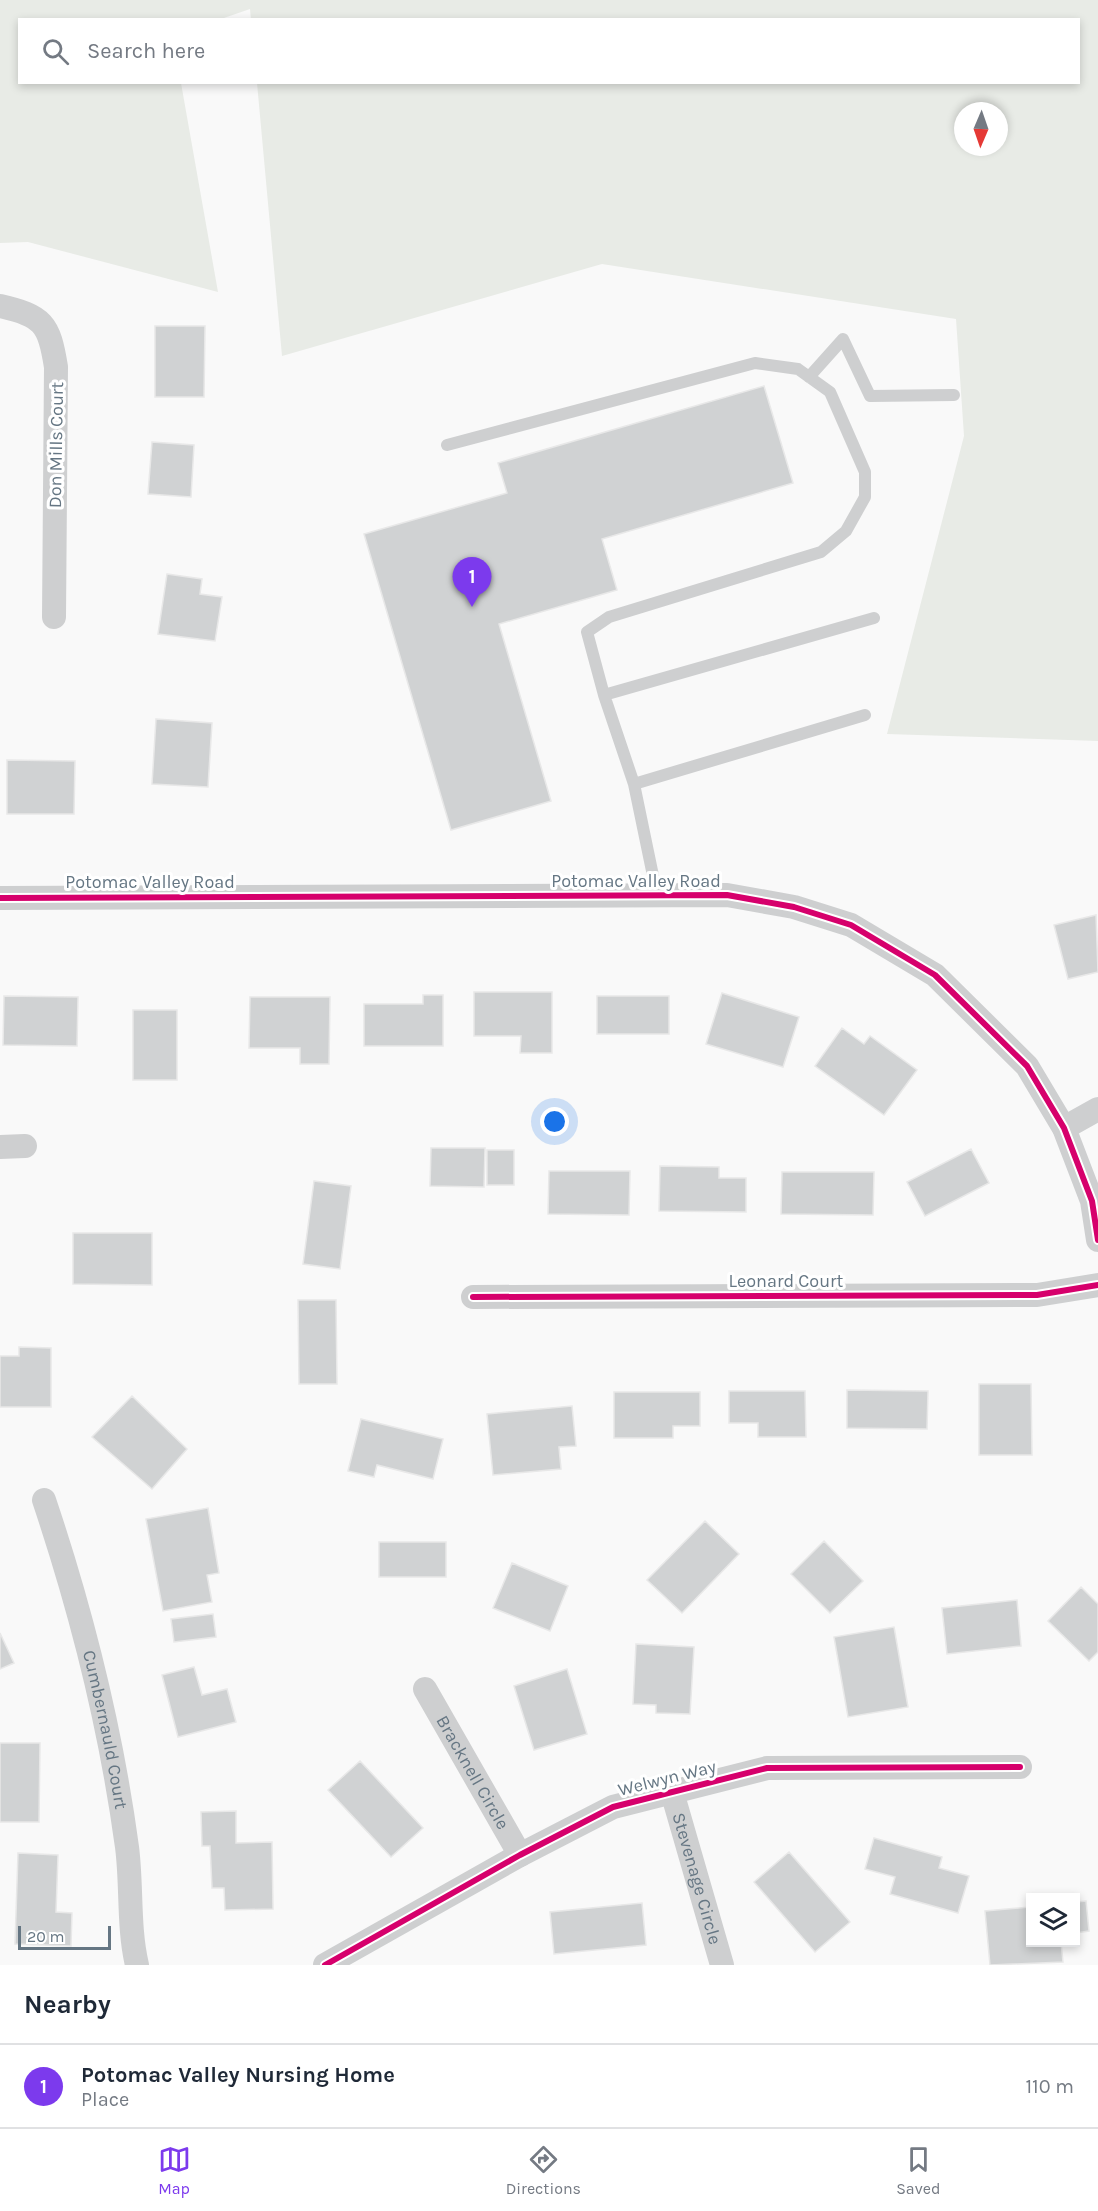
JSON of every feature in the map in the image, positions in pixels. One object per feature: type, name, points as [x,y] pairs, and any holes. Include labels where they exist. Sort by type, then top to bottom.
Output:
[{"type":"street","name":"Don Mills Court","points":[[0,306],[31,313],[51,338],[56,367],[54,617]]},
{"type":"street","name":"Potomac Valley Road","points":[[0,898],[727,895],[794,907],[852,925],[935,975],[1026,1066],[1064,1128],[1092,1201],[1098,1240]]},
{"type":"street","points":[[1064,1128],[1098,1109]]},
{"type":"street","points":[[0,1147],[25,1146]]},
{"type":"street","name":"Leonard Court","points":[[473,1297],[1037,1295],[1098,1285]]},
{"type":"street","name":"Cumbernauld Court","points":[[44,1500],[72,1583],[101,1703],[127,1847],[137,1965]]},
{"type":"street","name":"Bracknell Circle","points":[[425,1689],[520,1855]]},
{"type":"street","name":"Welwyn Way","points":[[325,1965],[520,1855],[613,1807],[767,1768],[1020,1767]]},
{"type":"street","name":"Stevenage Circle","points":[[672,1792],[722,1965]]},
{"type":"lane","points":[[809,377],[843,339],[870,396],[954,395]]},
{"type":"lane","points":[[447,445],[755,363],[798,369],[830,392],[864,472],[865,497],[846,531],[821,552],[609,617],[587,632],[604,695],[634,784],[657,895]]},
{"type":"lane","points":[[604,695],[874,618]]},
{"type":"lane","points":[[634,784],[865,715]]},
{"type":"shaded area","points":[[0,0],[1098,0],[1098,741],[887,734],[964,436],[956,319],[602,264],[282,356],[257,84],[1080,84],[1080,18],[251,18],[250,9],[224,18],[18,18],[18,84],[181,84],[218,292],[28,242],[0,243]]},
{"type":"building","points":[[155,326],[205,326],[204,397],[155,397]]},
{"type":"building","points":[[764,386],[793,483],[602,539],[617,590],[499,624],[551,801],[451,830],[364,534],[507,493],[498,463]]},
{"type":"building","points":[[152,442],[194,445],[191,497],[148,494]]},
{"type":"building","points":[[167,574],[202,579],[200,594],[222,597],[215,641],[158,634]]},
{"type":"building","points":[[156,719],[212,723],[208,787],[152,784]]},
{"type":"building","points":[[7,760],[75,761],[74,814],[7,814]]},
{"type":"building","points":[[1096,915],[1098,972],[1068,979],[1054,925]]},
{"type":"building","points":[[474,992],[552,992],[552,1053],[520,1053],[521,1036],[474,1036]]},
{"type":"building","points":[[722,993],[799,1017],[783,1067],[706,1044]]},
{"type":"building","points":[[423,995],[443,995],[443,1046],[364,1046],[364,1004],[423,1004]]},
{"type":"building","points":[[4,996],[78,997],[77,1046],[3,1045]]},
{"type":"building","points":[[597,996],[669,996],[669,1034],[597,1034]]},
{"type":"building","points":[[250,997],[330,997],[329,1064],[300,1064],[300,1048],[249,1048]]},
{"type":"building","points":[[133,1010],[177,1010],[177,1080],[133,1080]]},
{"type":"building","points":[[842,1028],[864,1044],[870,1036],[917,1070],[884,1115],[815,1066]]},
{"type":"building","points":[[431,1148],[485,1148],[484,1187],[430,1186]]},
{"type":"building","points":[[971,1149],[989,1183],[925,1216],[907,1182]]},
{"type":"building","points":[[487,1150],[514,1150],[514,1185],[487,1185]]},
{"type":"building","points":[[660,1166],[719,1167],[719,1178],[746,1178],[746,1212],[659,1211]]},
{"type":"building","points":[[549,1171],[630,1171],[629,1215],[548,1214]]},
{"type":"building","points":[[782,1172],[874,1172],[873,1215],[781,1214]]},
{"type":"building","points":[[314,1181],[351,1186],[340,1269],[303,1264]]},
{"type":"building","points":[[73,1233],[152,1233],[152,1285],[73,1284]]},
{"type":"building","points":[[298,1300],[336,1300],[337,1384],[299,1384]]},
{"type":"building","points":[[19,1347],[51,1348],[51,1407],[0,1407],[0,1356],[19,1356]]},
{"type":"building","points":[[979,1384],[1031,1384],[1032,1455],[979,1455]]},
{"type":"building","points":[[847,1390],[928,1391],[927,1429],[847,1428]]},
{"type":"building","points":[[729,1391],[805,1391],[806,1437],[758,1437],[758,1423],[729,1423]]},
{"type":"building","points":[[614,1392],[700,1392],[700,1426],[673,1426],[673,1438],[614,1438]]},
{"type":"building","points":[[132,1396],[187,1449],[152,1489],[92,1437]]},
{"type":"building","points":[[572,1406],[576,1446],[559,1447],[561,1469],[493,1475],[487,1414]]},
{"type":"building","points":[[361,1419],[443,1439],[433,1479],[377,1465],[374,1477],[348,1471]]},
{"type":"building","points":[[208,1508],[219,1573],[207,1575],[212,1602],[163,1611],[146,1519]]},
{"type":"building","points":[[705,1521],[739,1554],[682,1613],[647,1580]]},
{"type":"building","points":[[824,1541],[863,1581],[830,1613],[791,1574]]},
{"type":"building","points":[[379,1542],[446,1542],[446,1577],[379,1577]]},
{"type":"building","points":[[512,1563],[568,1586],[550,1631],[493,1608]]},
{"type":"building","points":[[1081,1587],[1098,1604],[1098,1652],[1089,1661],[1048,1621]]},
{"type":"building","points":[[1017,1600],[1021,1646],[947,1654],[942,1608]]},
{"type":"building","points":[[213,1614],[216,1637],[174,1642],[171,1619]]},
{"type":"building","points":[[894,1627],[908,1707],[848,1717],[834,1637]]},
{"type":"building","points":[[0,1633],[14,1663],[0,1669]]},
{"type":"building","points":[[636,1644],[694,1647],[690,1714],[656,1713],[656,1705],[633,1704]]},
{"type":"building","points":[[194,1667],[202,1695],[227,1689],[236,1722],[178,1737],[162,1675]]},
{"type":"building","points":[[567,1669],[587,1734],[534,1750],[514,1686]]},
{"type":"building","points":[[0,1743],[40,1743],[39,1822],[0,1822]]},
{"type":"building","points":[[360,1761],[423,1828],[391,1857],[328,1790]]},
{"type":"building","points":[[236,1811],[236,1843],[272,1842],[273,1909],[225,1910],[224,1888],[212,1888],[210,1846],[202,1846],[201,1812]]},
{"type":"building","points":[[874,1838],[942,1857],[939,1868],[969,1876],[958,1913],[890,1894],[895,1877],[865,1869]]},
{"type":"building","points":[[789,1852],[850,1922],[815,1952],[754,1882]]},
{"type":"building","points":[[18,1853],[58,1855],[56,1912],[72,1913],[71,1946],[15,1944]]},
{"type":"building","points":[[1086,1901],[1089,1931],[1080,1932],[1080,1902]]},
{"type":"building","points":[[642,1903],[646,1945],[554,1954],[550,1912]]},
{"type":"building","points":[[1026,1907],[1026,1947],[1062,1947],[1063,1962],[990,1965],[985,1911]]},
{"type":"cycle path","points":[[0,898],[727,895],[794,907],[851,925],[935,975],[1027,1066],[1064,1128],[1092,1201],[1098,1240]]},
{"type":"cycle path","points":[[473,1297],[1037,1295],[1098,1285]]},
{"type":"cycle path","points":[[325,1965],[520,1855],[613,1807],[767,1768],[1020,1767]]},
{"type":"place","name":"Potomac Valley Nursing Home","points":[[472,607]]}]
